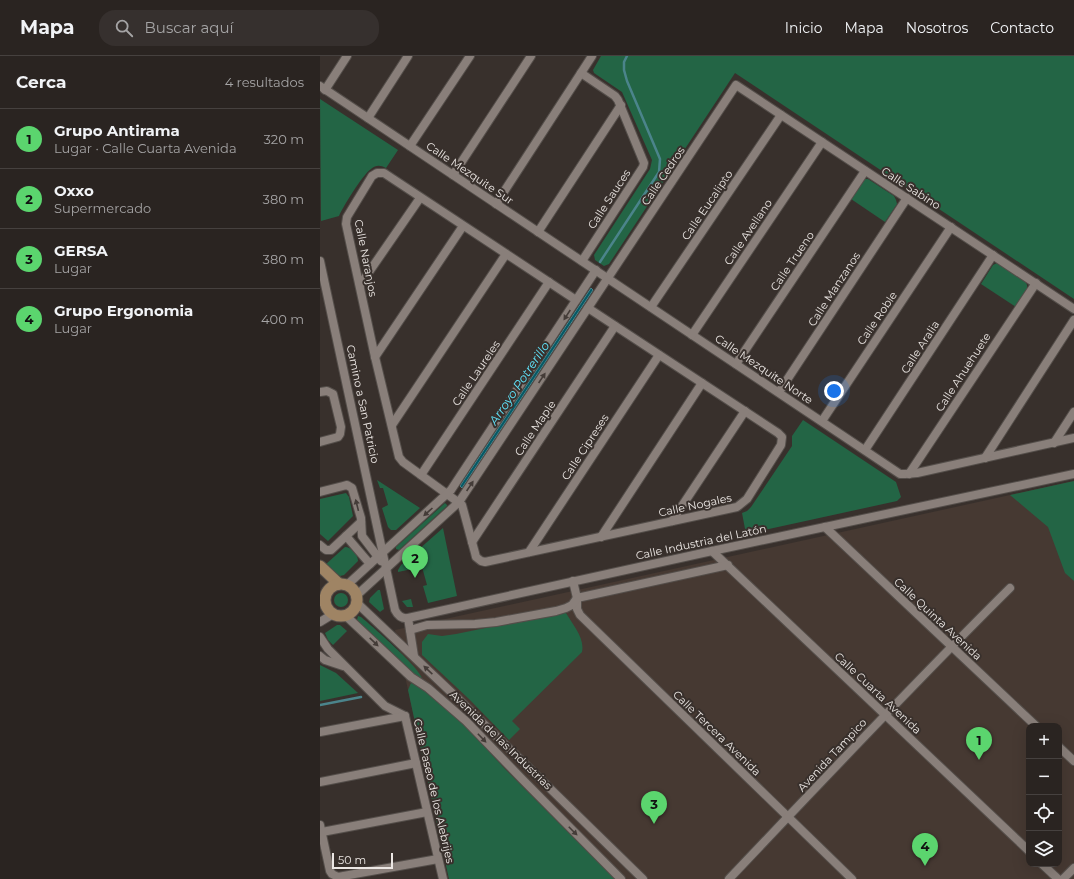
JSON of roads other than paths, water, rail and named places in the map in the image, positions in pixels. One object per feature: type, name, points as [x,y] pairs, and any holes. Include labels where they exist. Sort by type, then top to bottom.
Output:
[{"type":"street","points":[[322,88],[347,56]]},
{"type":"street","points":[[368,118],[408,56]]},
{"type":"street","points":[[410,146],[470,56]]},
{"type":"street","points":[[452,175],[530,56]]},
{"type":"street","points":[[496,204],[592,56]]},
{"type":"street","name":"Calle Sauces","points":[[581,73],[615,96],[621,105],[644,161],[644,165],[582,261]]},
{"type":"street","name":"Calle Sabino","points":[[736,85],[1074,309]]},
{"type":"street","name":"Calle Cedros","points":[[357,599],[387,568],[459,502],[736,85]]},
{"type":"street","name":"Calle Mezquite Sur","points":[[322,88],[608,278]]},
{"type":"street","points":[[538,232],[621,105]]},
{"type":"street","name":"Calle Eucalipto","points":[[650,307],[781,115]]},
{"type":"street","name":"Calle Avellano","points":[[692,335],[822,142]]},
{"type":"street","name":"Calle Trueno","points":[[736,364],[866,171]]},
{"type":"street","name":"Calle Naranjos","points":[[459,502],[403,462],[399,457],[375,357],[346,219],[370,180],[375,174],[384,173],[576,300]]},
{"type":"street","points":[[360,285],[420,198]]},
{"type":"street","name":"Calle Manzanos","points":[[779,392],[907,198]]},
{"type":"street","points":[[375,357],[464,226]]},
{"type":"street","name":"Calle Roble","points":[[822,421],[951,227]]},
{"type":"street","points":[[392,425],[506,254]]},
{"type":"street","name":"Calle Aralia","points":[[865,450],[993,255]]},
{"type":"street","name":"Camino a San Patricio","points":[[320,261],[381,555]]},
{"type":"street","points":[[320,566],[343,585],[352,588],[357,599],[353,611],[345,615],[337,616],[327,608],[323,597],[330,588],[343,585],[381,555],[448,494],[596,270]]},
{"type":"street","name":"Calle Mezquite Norte","points":[[608,278],[900,474],[909,474]]},
{"type":"street","name":"Calle Laureles","points":[[421,475],[549,282]]},
{"type":"street","name":"Calle Ahuehuete","points":[[909,474],[1036,283]]},
{"type":"street","name":"Calle Nogales","points":[[459,502],[463,508],[476,557],[481,561],[736,507],[747,499],[781,445],[781,436],[588,308]]},
{"type":"street","points":[[985,458],[1074,320]]},
{"type":"street","name":"Calle Maple","points":[[472,542],[615,326]]},
{"type":"street","name":"Calle Cipreses","points":[[529,552],[659,355]]},
{"type":"street","points":[[601,536],[702,383]]},
{"type":"street","points":[[320,392],[328,391],[333,394],[341,427],[338,437],[320,442]]},
{"type":"street","points":[[672,521],[745,411]]},
{"type":"street","points":[[1054,443],[1074,412]]},
{"type":"street","points":[[909,474],[1074,438]]},
{"type":"street","name":"Calle Industria del Latón","points":[[408,618],[573,581],[1074,474]]},
{"type":"street","points":[[320,492],[347,485],[352,488],[361,522],[362,536],[381,555],[387,568],[396,612],[402,618],[408,618],[414,656]]},
{"type":"street","points":[[320,545],[328,551],[334,548],[361,522]]},
{"type":"street","name":"Calle Quinta Avenida","points":[[825,527],[1033,723]]},
{"type":"street","points":[[346,536],[370,564]]},
{"type":"street","name":"Calle Cuarta Avenida","points":[[712,551],[1026,848]]},
{"type":"street","points":[[410,630],[427,625],[496,622],[556,611],[572,605],[577,598],[728,565]]},
{"type":"street","name":"Calle Tercera Avenida","points":[[573,581],[577,598],[577,609],[580,616],[852,879]]},
{"type":"street","name":"Avenida Tampico","points":[[729,879],[884,715],[1010,588]]},
{"type":"street","name":"Avenida de las Industrias","points":[[357,599],[643,879]]},
{"type":"street","points":[[320,622],[333,614]]},
{"type":"street","name":"Avenida de las Industrias","points":[[345,615],[410,677],[445,701],[466,721],[621,879]]},
{"type":"street","name":"Calle Paseo de los Alebrijes","points":[[320,637],[325,646],[385,706],[405,716],[443,879]]},
{"type":"street","name":"Calle Paseo de los Alebrijes","points":[[320,656],[325,660],[344,666]]},
{"type":"street","points":[[445,701],[452,693]]},
{"type":"street","points":[[320,732],[405,716]]},
{"type":"street","points":[[1062,750],[1074,761]]},
{"type":"street","points":[[320,782],[416,763]]},
{"type":"street","points":[[427,812],[321,828],[332,874],[338,877],[438,859]]},
{"type":"street","points":[[606,864],[616,853]]},
{"type":"street","points":[[1045,867],[1058,879]]},
{"type":"street","points":[[1063,879],[1074,868]]},
{"type":"water","points":[[591,288],[593,290],[462,488],[460,486]]},
{"type":"waterway","name":"Arroyo Potrerillo","points":[[600,262],[659,172],[660,159],[627,81],[624,70],[624,62],[627,56]]},
{"type":"waterway","name":"Arroyo Potrerillo","points":[[320,705],[361,697]]},
{"type":"place","name":"Oxxo","points":[[415,578]]},
{"type":"place","name":"Grupo Antirama","points":[[979,760]]},
{"type":"place","name":"GERSA","points":[[654,824]]},
{"type":"place","name":"Grupo Ergonomia","points":[[925,866]]}]
